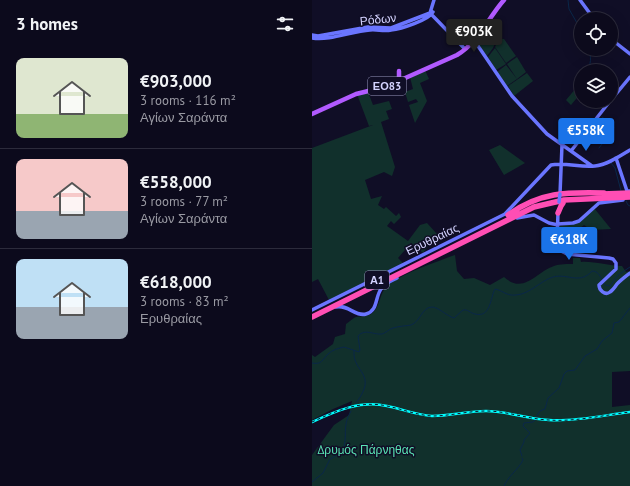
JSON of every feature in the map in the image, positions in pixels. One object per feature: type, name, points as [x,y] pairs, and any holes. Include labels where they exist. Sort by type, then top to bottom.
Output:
[{"type":"highway","points":[[508,217],[528,203],[560,192],[616,196]]},
{"type":"highway","name":"Α1","points":[[312,311],[508,217],[534,207],[550,202],[629,194]]},
{"type":"highway","points":[[508,217],[562,203],[616,196]]},
{"type":"highway","points":[[557,221],[562,203]]},
{"type":"highway","name":"Α1","points":[[312,318],[330,307],[508,217]]},
{"type":"highway","points":[[380,285],[387,279]]},
{"type":"highway","points":[[330,307],[338,305]]},
{"type":"main road","points":[[434,0],[431,13],[466,49]]},
{"type":"main road","name":"ΕΟ83","points":[[312,114],[352,95],[379,89],[451,58],[466,49],[504,0]]},
{"type":"main road","points":[[580,0],[589,12]]},
{"type":"main road","name":"Ρόδων","points":[[312,37],[368,27],[390,28],[431,13]]},
{"type":"main road","points":[[474,40],[514,97],[547,134],[592,166]]},
{"type":"main road","points":[[618,45],[630,54]]},
{"type":"main road","points":[[399,71],[399,81]]},
{"type":"main road","points":[[618,92],[630,77]]},
{"type":"main road","points":[[571,151],[605,108]]},
{"type":"main road","points":[[562,145],[560,192],[562,203]]},
{"type":"main road","name":"Ερυθραίας","points":[[312,311],[502,215],[510,209],[548,168],[562,165],[602,165],[630,150]]},
{"type":"main road","points":[[312,318],[339,307],[346,307],[360,314],[368,313],[374,307],[380,291],[386,284],[517,218],[534,215],[566,223],[580,220],[599,203],[629,194],[616,158]]},
{"type":"main road","points":[[557,221],[566,223]]},
{"type":"main road","points":[[557,221],[557,244],[562,252],[567,254],[607,257],[614,260],[617,264],[616,269],[599,286],[600,290],[604,293],[609,293],[630,273]]},
{"type":"green space","points":[[481,38],[497,39],[487,56],[478,43]]},
{"type":"green space","points":[[499,39],[504,39],[516,56],[506,63],[495,47]]},
{"type":"green space","points":[[495,48],[506,64],[496,70],[488,57]]},
{"type":"green space","points":[[517,57],[526,72],[517,79],[507,64]]},
{"type":"green space","points":[[506,65],[517,79],[507,86],[497,72]]},
{"type":"green space","points":[[425,70],[429,79],[420,83],[427,101],[415,123],[409,105],[418,102],[416,99],[408,102],[405,92],[413,89],[410,77]]},
{"type":"green space","points":[[527,73],[533,81],[514,96],[508,86]]},
{"type":"green space","points":[[574,91],[574,101],[571,105],[566,100]]},
{"type":"green space","points":[[368,92],[373,105],[389,101],[392,109],[386,111],[389,119],[381,122],[395,167],[392,176],[384,172],[365,180],[371,199],[382,196],[378,205],[384,209],[386,207],[396,216],[399,213],[401,217],[394,224],[391,221],[387,226],[408,241],[420,225],[427,223],[437,234],[423,253],[411,243],[398,258],[403,263],[329,300],[318,279],[312,282],[312,148],[373,125],[369,126],[357,94]]},
{"type":"green space","points":[[500,145],[525,163],[504,175],[489,150]]},
{"type":"green space","points":[[594,208],[611,229],[591,230],[584,225],[570,236],[563,233],[561,235],[559,234],[560,226],[572,224]]},
{"type":"green space","name":"Δρυμός Πάρνηθας","points":[[455,255],[457,271],[464,279],[474,278],[490,285],[504,277],[511,282],[518,284],[524,283],[554,266],[561,264],[573,264],[573,258],[580,258],[581,262],[622,266],[626,272],[630,271],[630,371],[612,372],[612,407],[630,405],[630,486],[312,486],[312,455],[334,425],[349,415],[352,401],[312,420],[312,355],[315,357],[333,344],[335,337],[345,334],[346,324],[352,319],[371,314],[378,305],[384,290],[392,282],[419,269]]},
{"type":"waterway","points":[[568,0],[569,9],[574,18]]},
{"type":"waterway","points":[[589,64],[590,56]]},
{"type":"waterway","points":[[602,117],[610,123]]},
{"type":"waterway","points":[[599,148],[614,128]]},
{"type":"waterway","points":[[611,163],[615,168],[621,191]]},
{"type":"waterway","points":[[626,201],[630,206]]},
{"type":"waterway","points":[[312,363],[322,362],[330,353],[342,347],[359,352],[358,336],[363,332],[382,334],[393,328],[411,325],[417,321],[426,309],[432,307],[437,308],[454,318],[463,310],[480,314],[487,310],[495,289],[510,295],[516,295],[526,292],[553,277],[578,278],[583,277],[592,271],[597,272],[605,285],[610,286],[618,275],[630,267]]},
{"type":"waterway","points":[[536,417],[540,411],[545,409],[548,398],[559,388],[564,374],[567,371],[575,370],[585,356],[597,349],[602,341],[612,333],[614,323],[619,322],[630,308]]},
{"type":"waterway","points":[[354,351],[354,358],[365,379],[365,385],[356,403]]},
{"type":"waterway","points":[[312,482],[323,473],[330,459],[342,452],[345,441],[346,422],[351,411]]},
{"type":"waterway","points":[[522,456],[520,450],[524,440],[530,433],[523,426],[524,423],[533,422],[535,420]]},
{"type":"waterway","points":[[504,486],[521,464],[523,460],[522,458]]},
{"type":"railway","points":[[312,422],[348,408],[367,404],[387,406],[432,416],[486,411],[502,412],[541,419],[559,420],[579,419],[630,412]]}]
